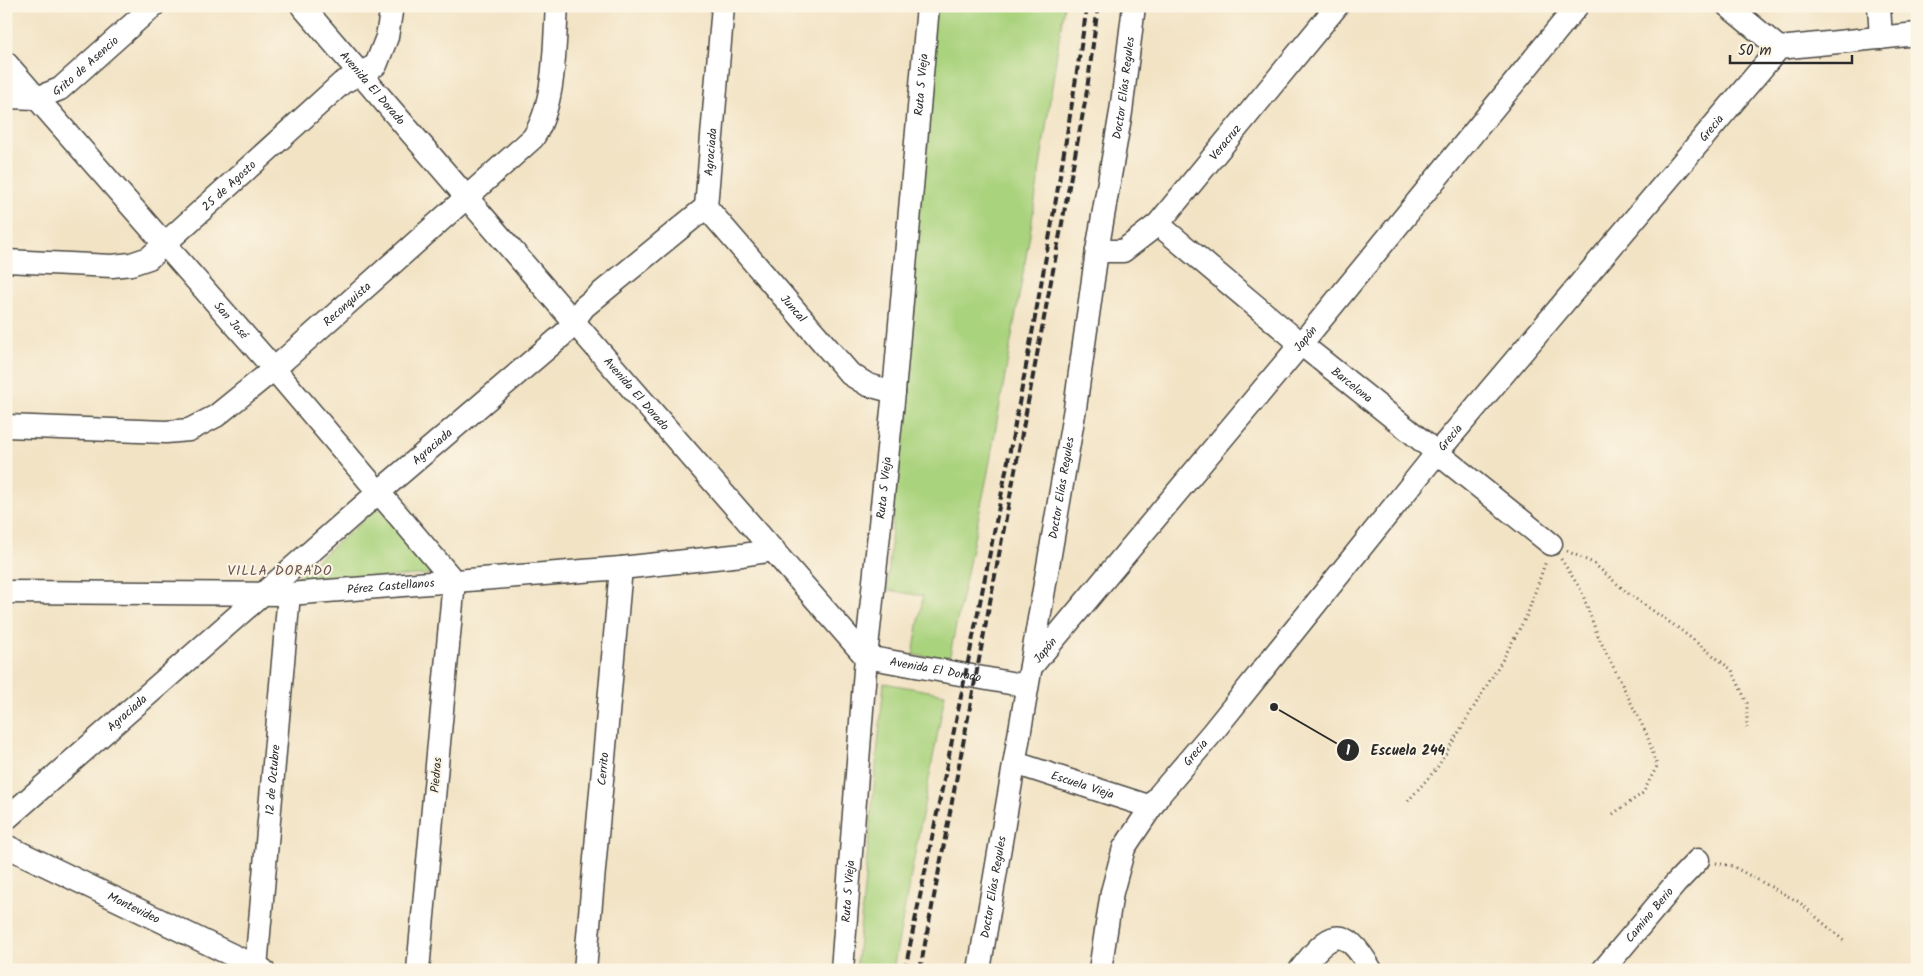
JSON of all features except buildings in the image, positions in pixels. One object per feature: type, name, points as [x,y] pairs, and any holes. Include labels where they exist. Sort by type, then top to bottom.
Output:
[{"type":"street","name":"Grito de Asencio","points":[[6,96],[37,98],[60,89],[153,6]]},
{"type":"street","name":"Avenida El Dorado","points":[[302,6],[866,657],[1029,677]]},
{"type":"street","name":"25 de Agosto","points":[[6,261],[112,266],[130,264],[148,258],[342,83],[376,65],[386,37],[392,6]]},
{"type":"street","name":"Reconquista","points":[[6,426],[166,432],[189,430],[216,416],[274,368],[533,138],[546,113],[557,6]]},
{"type":"street","name":"Agraciada","points":[[6,820],[380,491],[565,333],[584,307],[706,207],[724,6]]},
{"type":"street","name":"Ruta 5 Vieja","points":[[842,970],[866,657],[894,392],[928,6]]},
{"type":"street","name":"Doctor Elías Regules","points":[[979,970],[1075,408],[1097,251],[1121,112],[1134,6]]},
{"type":"street","name":"Veracruz","points":[[1097,251],[1123,251],[1158,224],[1337,6]]},
{"type":"street","name":"Japón","points":[[1029,677],[1577,6]]},
{"type":"street","points":[[1728,6],[1779,48],[1917,34]]},
{"type":"street","points":[[1879,6],[1881,38]]},
{"type":"street","name":"Grecia","points":[[1100,970],[1112,892],[1124,848],[1151,807],[1436,454],[1779,48]]},
{"type":"street","name":"San José","points":[[6,63],[274,368],[380,491],[454,581]]},
{"type":"street","name":"Juncal","points":[[706,207],[850,374],[868,385],[894,392]]},
{"type":"street","name":"Barcelona","points":[[1158,224],[1436,454],[1551,544]]},
{"type":"street","name":"Pérez Castellanos","points":[[6,592],[289,594],[621,568],[774,550]]},
{"type":"street","name":"Cerrito","points":[[585,970],[621,568]]},
{"type":"street","name":"Piedras","points":[[418,970],[454,581]]},
{"type":"street","name":"12 de Octubre","points":[[259,968],[289,594]]},
{"type":"street","name":"Escuela Vieja","points":[[1015,763],[1151,807]]},
{"type":"street","name":"Montevideo","points":[[6,846],[259,968]]},
{"type":"street","name":"Camino Berio","points":[[1603,970],[1676,883],[1698,860]]},
{"type":"street","points":[[1300,970],[1321,944],[1326,940],[1338,937],[1352,942],[1364,957],[1371,970]]},
{"type":"path","points":[[1551,544],[1593,563],[1630,595],[1678,628],[1732,670],[1747,703],[1747,728]]},
{"type":"path","points":[[1408,801],[1437,768],[1528,615],[1551,544]]},
{"type":"path","points":[[1551,544],[1581,590],[1597,634],[1647,735],[1657,766],[1643,793],[1610,816]]},
{"type":"path","points":[[1698,860],[1732,866],[1799,902],[1844,941]]},
{"type":"green space","points":[[934,6],[1064,6],[1030,234],[988,472],[949,659],[913,655],[923,596],[887,590]]},
{"type":"green space","points":[[383,509],[433,568],[432,574],[294,584],[293,580],[376,510]]},
{"type":"green space","points":[[884,683],[945,694],[893,970],[856,970]]},
{"type":"railway","points":[[905,970],[1025,369],[1068,127],[1087,6]]},
{"type":"railway","points":[[920,970],[1086,97],[1098,6]]},
{"type":"place","name":"Escuela 244","points":[[1274,707]]},
{"type":"district","name":"VILLA DORADO","points":[[280,570]]}]
